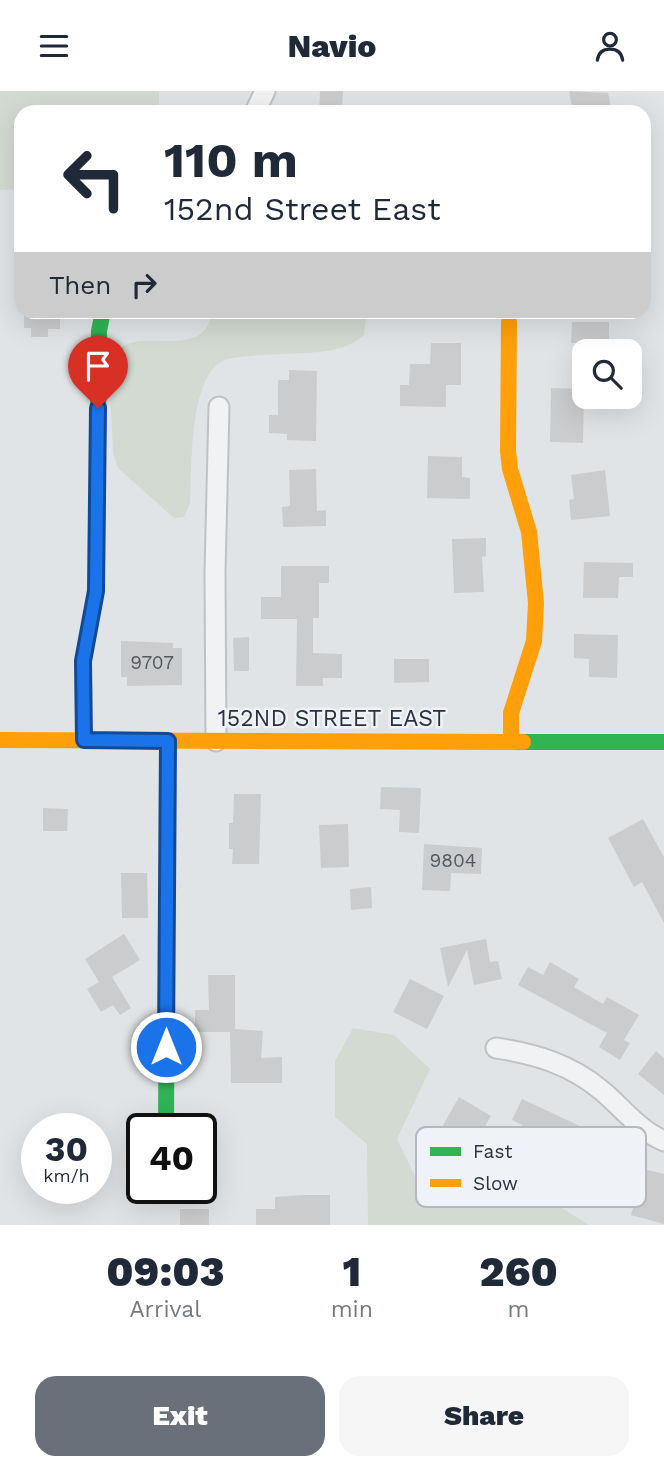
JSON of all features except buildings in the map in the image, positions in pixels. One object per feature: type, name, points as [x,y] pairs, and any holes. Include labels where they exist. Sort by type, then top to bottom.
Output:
[{"type":"street","points":[[84,740],[83,661],[96,591],[99,331],[101,319]]},
{"type":"street","points":[[509,323],[510,469],[528,532],[536,603],[534,641],[511,713],[511,742]]},
{"type":"street","points":[[216,741],[215,559],[219,407]]},
{"type":"street","name":"152ND STREET EAST","points":[[0,740],[664,742]]},
{"type":"street","points":[[166,1113],[168,741]]},
{"type":"street","points":[[496,1048],[527,1053],[572,1070],[601,1090],[642,1127]]},
{"type":"street","points":[[646,1130],[664,1141]]},
{"type":"shaded area","points":[[0,91],[159,91],[159,105],[14,105],[14,189],[0,190]]},
{"type":"shaded area","points":[[209,319],[366,319],[364,335],[343,347],[320,352],[237,357],[215,367],[205,381],[199,400],[192,445],[190,503],[184,517],[174,518],[118,468],[113,453],[110,391],[112,360],[120,348],[133,342],[181,340],[195,337],[206,328]]},
{"type":"shaded area","points":[[353,1028],[394,1035],[430,1069],[397,1139],[416,1177],[416,1207],[560,1207],[589,1225],[368,1225],[367,1144],[335,1117],[335,1061]]},
{"type":"traffic: fast","points":[[84,740],[83,661],[96,591],[99,331],[101,319]]},
{"type":"traffic: fast","points":[[166,1113],[168,741]]},
{"type":"traffic: fast","points":[[523,742],[664,742]]},
{"type":"traffic: slow","points":[[509,322],[508,451],[510,469],[529,532],[536,603],[534,641],[511,713],[511,742]]},
{"type":"traffic: slow","points":[[0,740],[523,742]]},
{"type":"route","points":[[98,408],[96,591],[83,661],[84,740],[168,741],[166,1047]]}]
